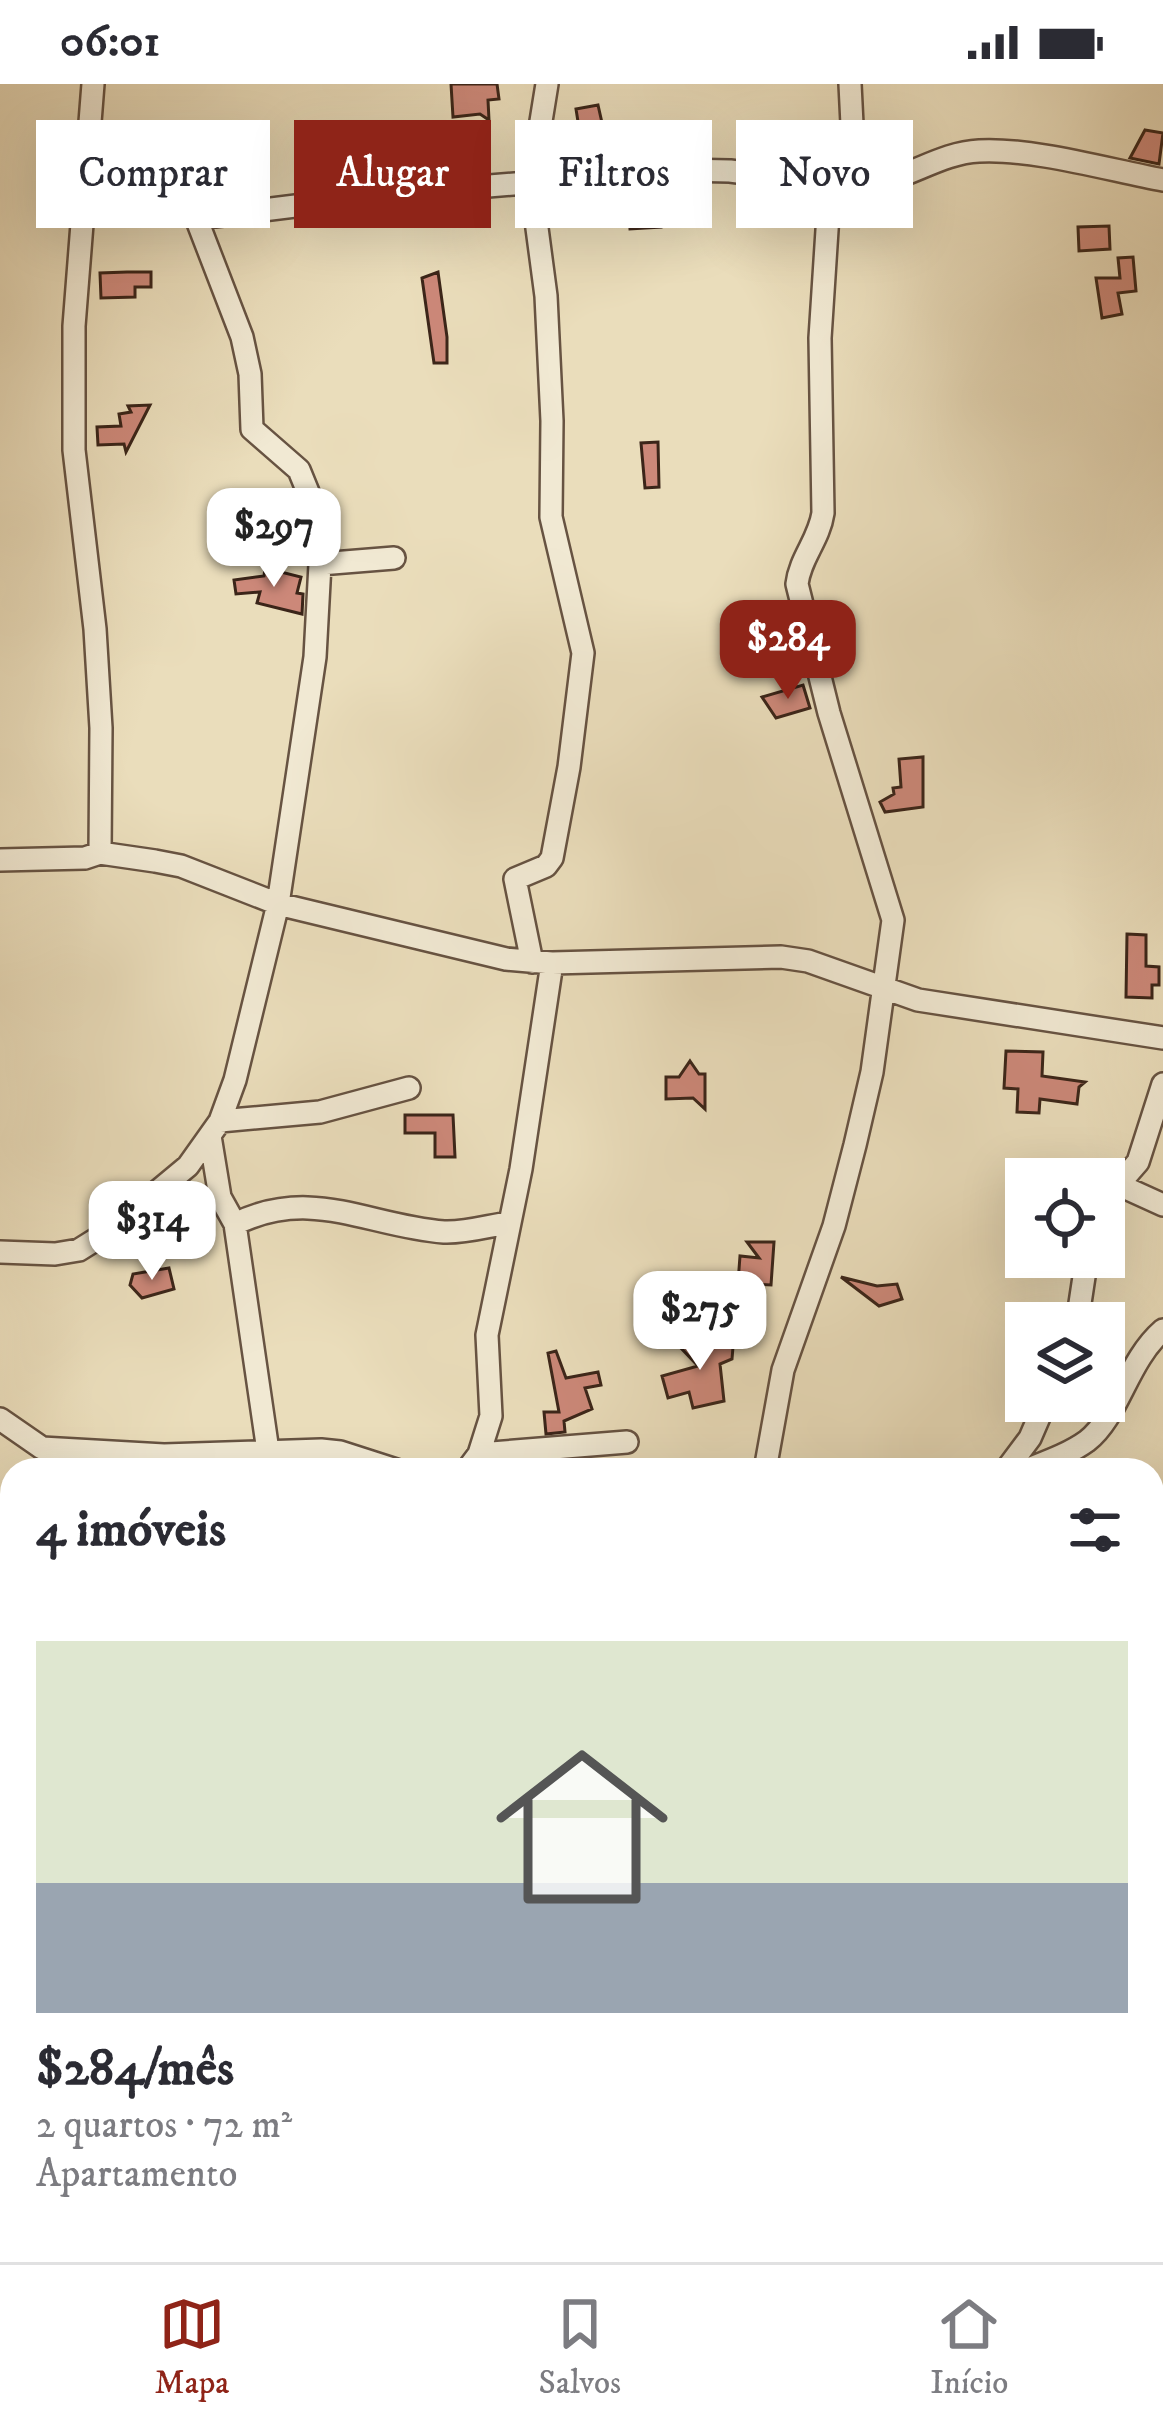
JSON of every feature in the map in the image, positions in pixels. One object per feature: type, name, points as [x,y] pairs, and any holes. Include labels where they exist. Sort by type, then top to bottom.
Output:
[{"type":"street","points":[[90,120],[94,84]]},
{"type":"street","points":[[541,120],[547,84]]},
{"type":"street","points":[[850,84],[852,120]]},
{"type":"street","points":[[913,172],[976,151],[1007,152],[1163,180]]},
{"type":"street","points":[[270,209],[515,184]]},
{"type":"street","points":[[80,228],[74,450],[99,688],[100,853]]},
{"type":"street","points":[[0,1252],[80,1250],[160,1192],[215,1129],[235,1080],[278,904],[312,680],[320,564],[310,497],[299,470],[252,429],[250,374],[242,337],[200,228]]},
{"type":"street","points":[[474,1458],[490,1416],[488,1335],[521,1169],[542,962],[515,879],[546,866],[552,858],[583,653],[551,518],[549,345],[536,228]]},
{"type":"street","points":[[768,1458],[783,1370],[829,1243],[872,1072],[893,920],[829,713],[797,584],[799,571],[820,534],[824,513],[820,338],[827,228]]},
{"type":"street","points":[[320,564],[394,558]]},
{"type":"street","points":[[0,860],[86,858],[100,853],[182,866],[278,904],[445,945],[542,962],[781,957],[808,961],[951,1006],[1163,1038]]},
{"type":"street","points":[[1125,1178],[1138,1162],[1163,1084]]},
{"type":"street","points":[[215,1129],[320,1112],[410,1088]]},
{"type":"street","points":[[215,1129],[220,1197],[235,1224],[268,1450]]},
{"type":"street","points":[[1125,1196],[1163,1205]]},
{"type":"street","points":[[235,1224],[275,1209],[316,1206],[444,1232],[508,1223]]},
{"type":"street","points":[[1050,1458],[1086,1441],[1100,1427],[1138,1356],[1163,1330]]},
{"type":"street","points":[[0,1419],[42,1448],[112,1449],[149,1458]]},
{"type":"street","points":[[1015,1458],[1037,1422]]},
{"type":"street","points":[[504,1458],[627,1442]]},
{"type":"street","points":[[200,1458],[268,1450],[340,1452],[359,1458]]},
{"type":"building","points":[[451,84],[497,84],[499,99],[488,100],[489,120],[480,114],[453,117]]},
{"type":"building","points":[[598,105],[601,120],[578,120],[576,109]]},
{"type":"building","points":[[1145,130],[1163,133],[1159,164],[1130,158]]},
{"type":"building","points":[[1109,226],[1110,249],[1079,251],[1078,227]]},
{"type":"building","points":[[1133,257],[1136,291],[1118,293],[1122,314],[1102,318],[1096,278],[1120,278],[1118,258]]},
{"type":"building","points":[[151,272],[151,287],[135,287],[135,297],[101,298],[100,273]]},
{"type":"building","points":[[438,272],[447,363],[434,363],[422,278]]},
{"type":"building","points":[[150,405],[126,452],[124,444],[98,445],[97,427],[121,426],[119,414],[131,412],[128,406]]},
{"type":"building","points":[[658,442],[659,487],[645,488],[641,443]]},
{"type":"building","points":[[265,568],[301,577],[297,593],[303,594],[302,614],[257,603],[260,592],[236,594],[234,580],[264,576]]},
{"type":"building","points":[[803,685],[810,708],[776,718],[762,697]]},
{"type":"building","points":[[923,757],[923,807],[885,812],[880,802],[894,794],[893,788],[901,787],[899,759]]},
{"type":"building","points":[[1127,934],[1146,935],[1146,966],[1159,967],[1159,985],[1152,985],[1152,998],[1126,997]]},
{"type":"building","points":[[1006,1051],[1043,1052],[1042,1076],[1085,1082],[1079,1087],[1077,1104],[1040,1099],[1039,1113],[1017,1112],[1018,1089],[1004,1088]]},
{"type":"building","points":[[690,1061],[699,1074],[705,1074],[705,1109],[693,1098],[666,1099],[666,1077],[679,1077]]},
{"type":"building","points":[[405,1115],[453,1115],[455,1157],[435,1157],[435,1133],[405,1133]]},
{"type":"building","points":[[747,1242],[774,1242],[771,1285],[738,1283],[740,1256],[759,1258]]},
{"type":"building","points":[[169,1268],[174,1289],[142,1298],[130,1285],[133,1274]]},
{"type":"building","points":[[841,1277],[877,1286],[897,1284],[902,1299],[879,1306]]},
{"type":"building","points":[[684,1334],[700,1342],[708,1339],[714,1345],[733,1347],[732,1359],[720,1364],[724,1401],[693,1408],[689,1392],[668,1398],[662,1376],[698,1366],[680,1347]]},
{"type":"building","points":[[556,1351],[566,1378],[598,1372],[601,1385],[585,1388],[592,1409],[564,1421],[565,1432],[546,1434],[544,1412],[559,1412],[548,1353]]}]
